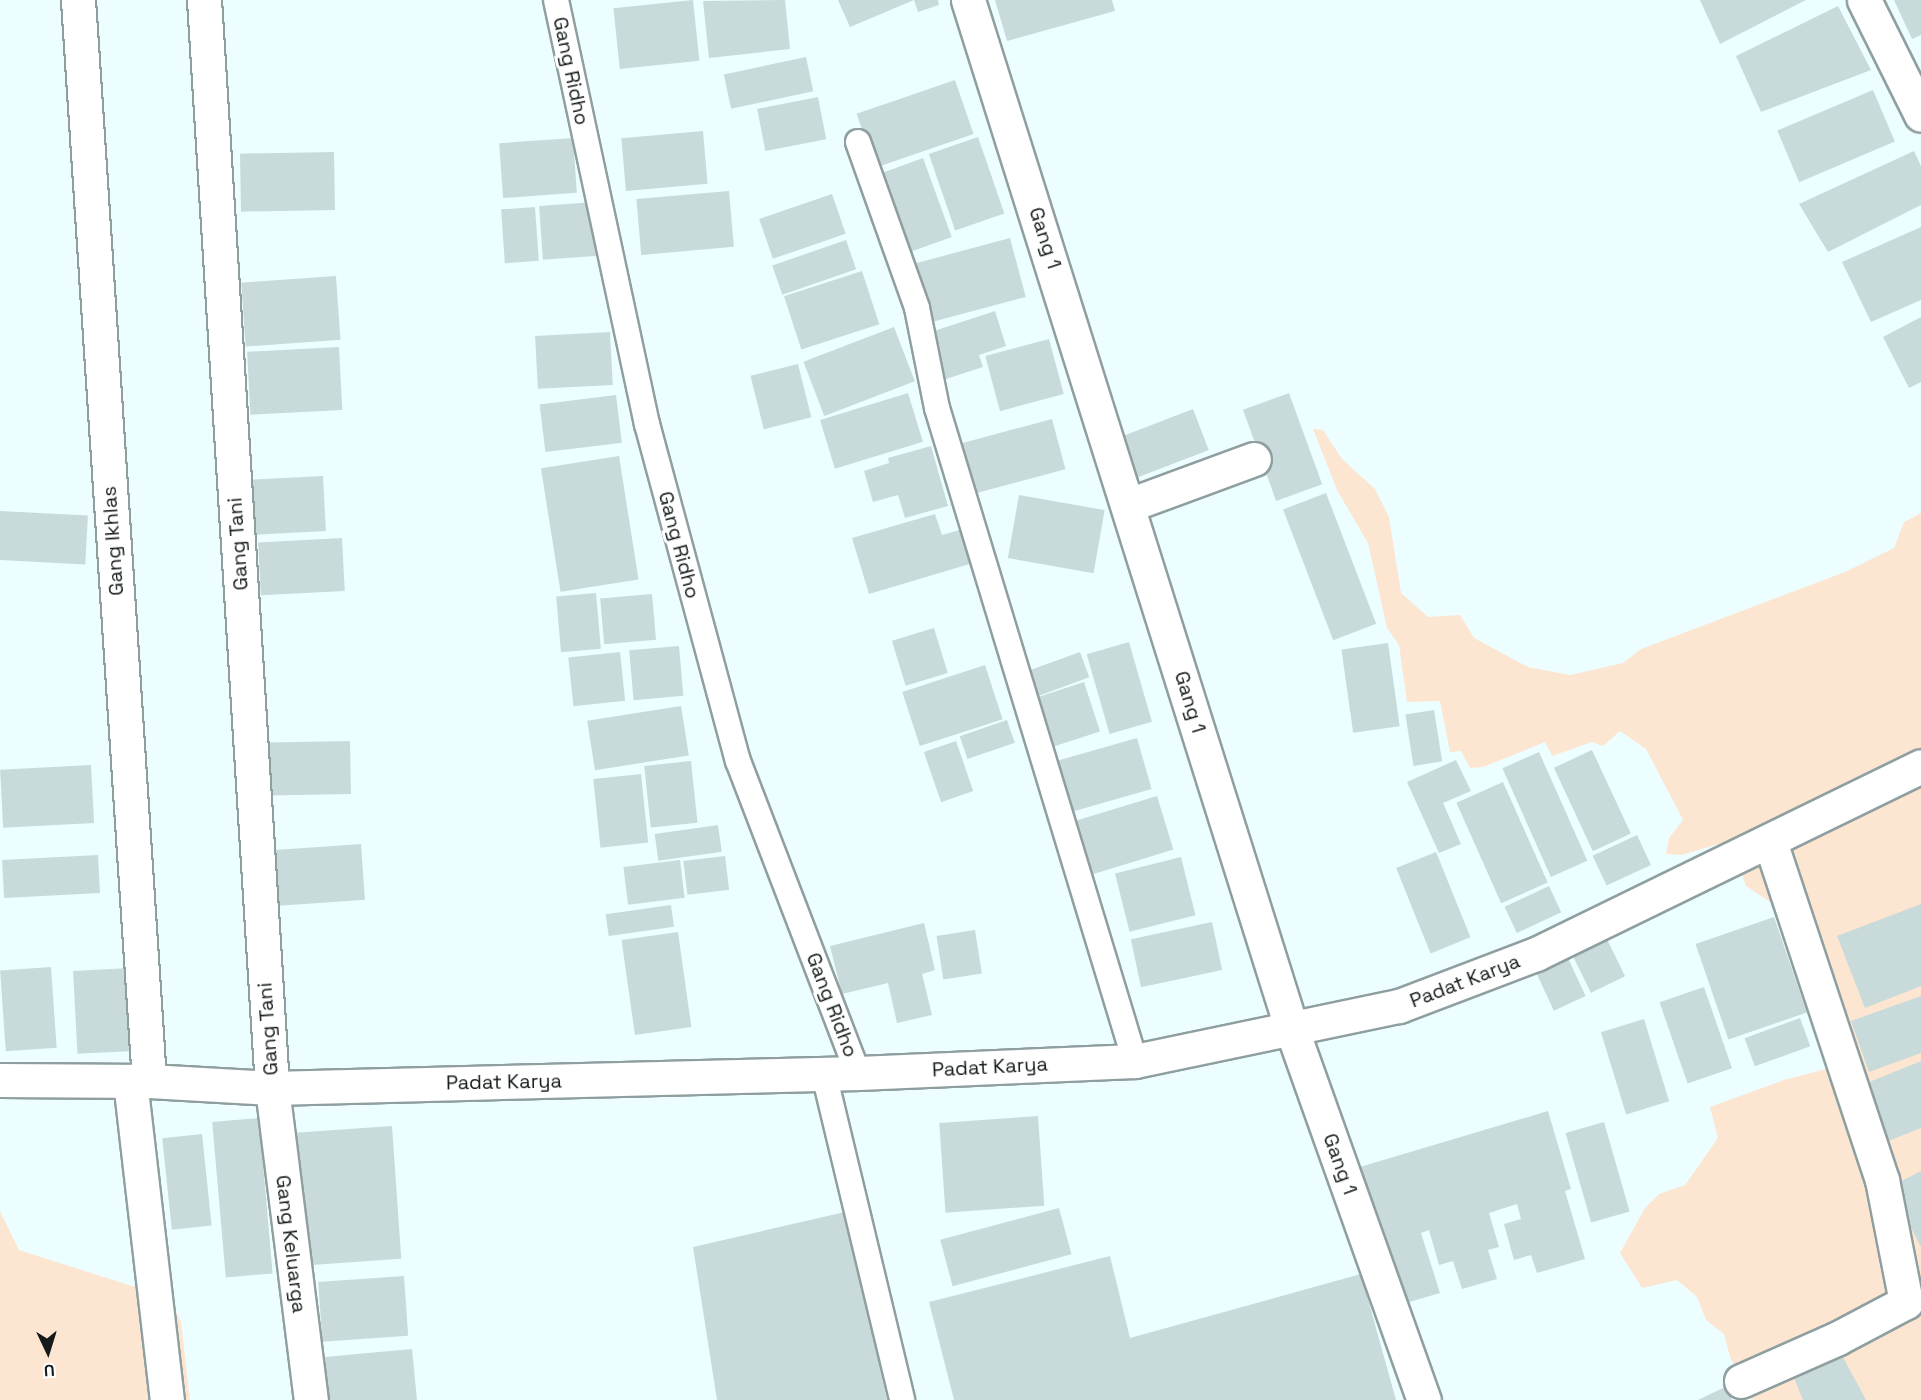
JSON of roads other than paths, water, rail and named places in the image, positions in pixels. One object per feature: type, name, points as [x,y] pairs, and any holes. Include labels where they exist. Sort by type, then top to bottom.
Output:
[{"type":"street","name":"Gang Ikhlas","points":[[78,0],[140,1081],[167,1400]]},
{"type":"street","name":"Gang Tani","points":[[204,0],[272,1088]]},
{"type":"street","name":"Gang 1","points":[[968,0],[1129,505],[1291,1027],[1424,1400]]},
{"type":"street","points":[[1864,0],[1921,115]]},
{"type":"street","points":[[1129,505],[1254,459]]},
{"type":"street","name":"Padat Karya","points":[[0,1080],[140,1081],[272,1088],[858,1073],[1136,1061],[1399,1006],[1536,954],[1921,766]]},
{"type":"street","points":[[1741,1381],[1838,1338],[1913,1298],[1882,1180],[1770,841]]},
{"type":"street","name":"Gang Keluarga","points":[[272,1088],[311,1400]]},
{"type":"lane","name":"Gang Ridho","points":[[556,0],[647,424],[738,761],[858,1073]]},
{"type":"lane","points":[[858,142],[917,308],[937,408],[1136,1061]]},
{"type":"lane","points":[[824,1074],[902,1400]]}]
